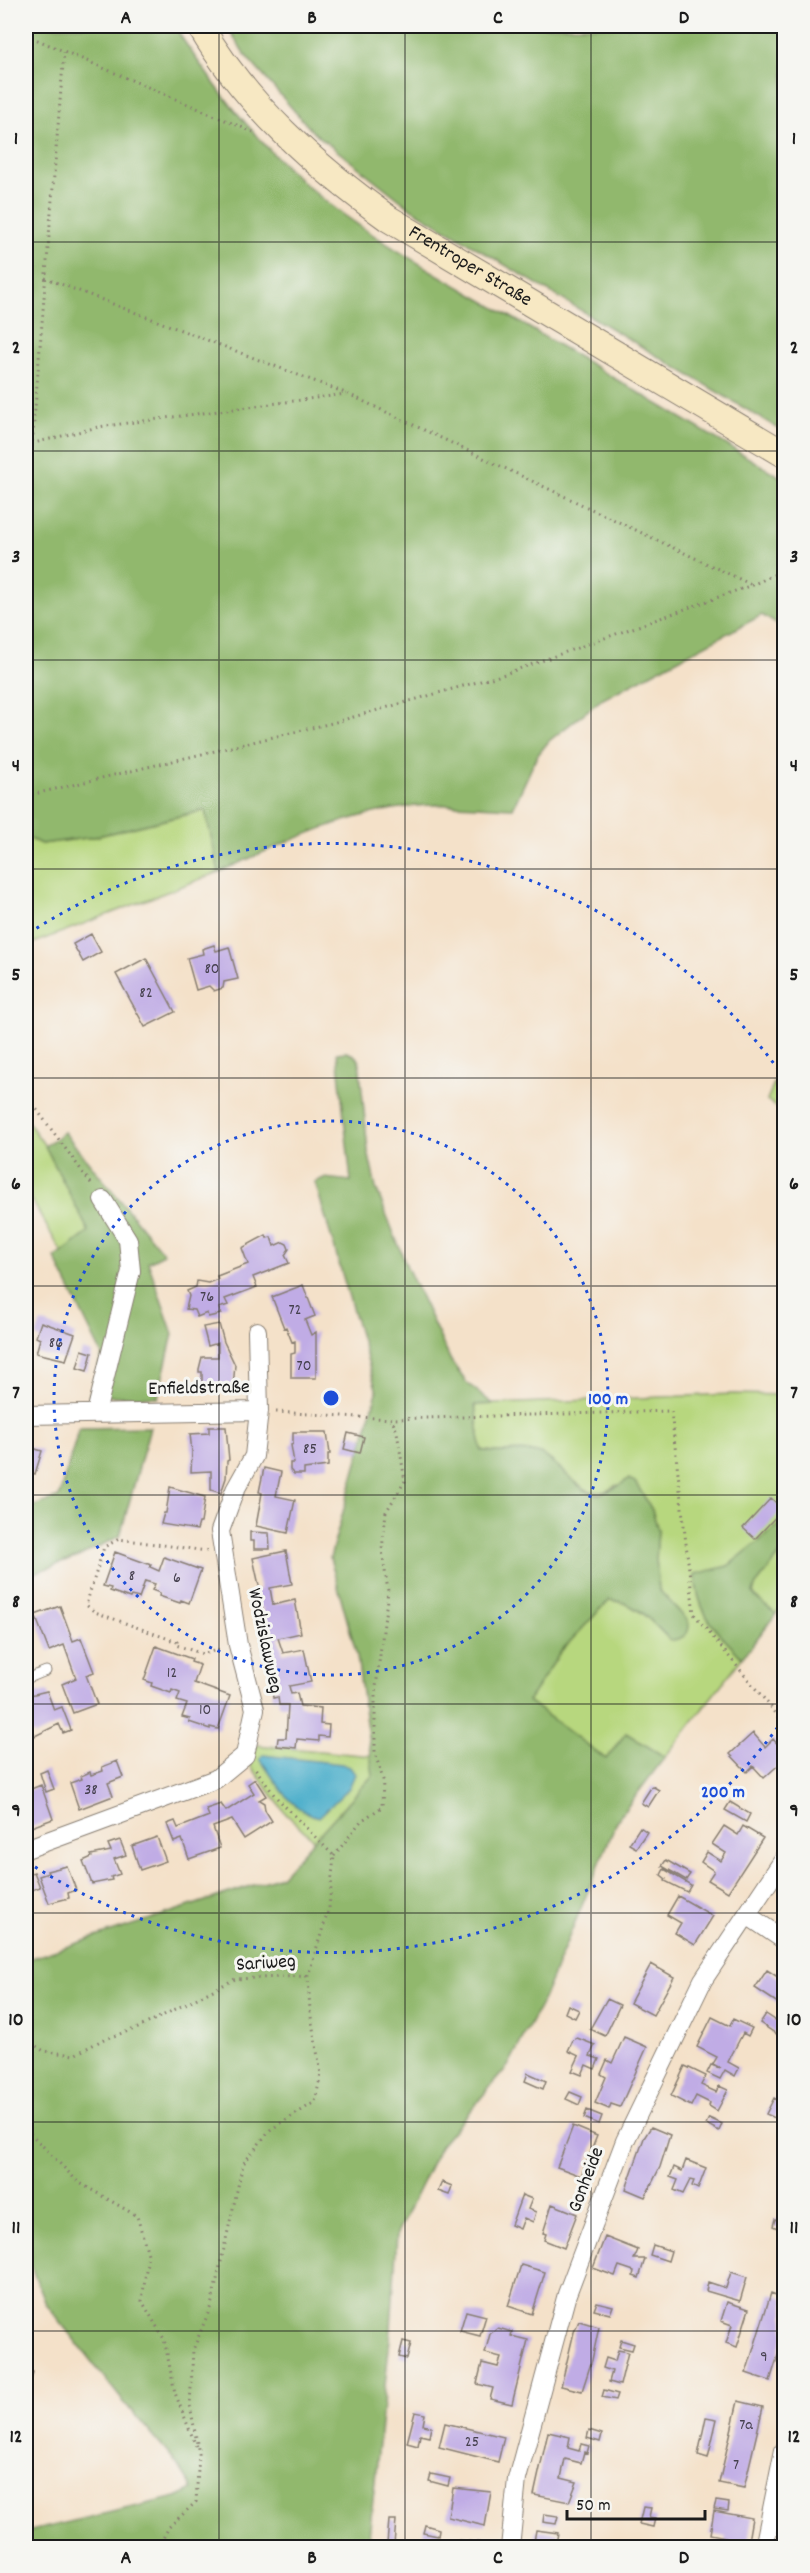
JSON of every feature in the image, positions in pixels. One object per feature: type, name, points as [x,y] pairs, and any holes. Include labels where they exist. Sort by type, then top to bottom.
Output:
[{"type":"main road","name":"Frentroper Straße","points":[[200,26],[249,94],[281,131],[339,183],[389,219],[784,454]]},
{"type":"street","points":[[96,1413],[130,1271],[128,1240],[103,1200]]},
{"type":"street","name":"Enfieldstraße","points":[[26,1415],[259,1412],[257,1331]]},
{"type":"street","name":"Wodzislawweg","points":[[245,1755],[255,1709],[238,1645],[220,1532],[235,1490],[254,1456],[259,1412]]},
{"type":"street","points":[[26,1849],[216,1779],[245,1755]]},
{"type":"street","name":"Gonheide","points":[[510,2547],[518,2479],[572,2283],[631,2130],[703,1980],[784,1859]]},
{"type":"street","points":[[751,1909],[784,1940]]},
{"type":"street","points":[[764,2547],[784,2450]]},
{"type":"lane","points":[[26,1679],[46,1671]]},
{"type":"path","points":[[26,35],[241,129],[266,135],[281,131]]},
{"type":"path","points":[[26,519],[28,444],[36,407],[64,52]]},
{"type":"path","points":[[45,278],[348,394],[752,585]]},
{"type":"path","points":[[28,444],[98,427],[348,394]]},
{"type":"path","points":[[26,796],[332,723],[490,678],[752,585],[784,570]]},
{"type":"path","points":[[26,1095],[103,1200]]},
{"type":"path","points":[[259,1412],[392,1419],[671,1411],[694,1614],[784,1723]]},
{"type":"path","points":[[245,1755],[275,1796],[334,1856],[361,1821],[382,1807],[383,1780],[375,1753],[375,1695],[388,1591],[382,1550],[386,1512],[405,1481],[399,1443],[392,1419]]},
{"type":"path","points":[[224,1553],[119,1539],[104,1547],[86,1605],[95,1612],[203,1654],[238,1645]]},
{"type":"path","name":"Sariweg","points":[[26,2040],[44,2051],[74,2055],[105,2038],[138,2028],[235,1979],[308,1976],[329,1908],[334,1856]]},
{"type":"path","points":[[158,2547],[169,2527],[196,2502],[199,2454],[190,2405],[193,2350],[211,2306],[220,2274],[243,2164],[270,2130],[315,2102],[321,2074],[310,2011],[308,1976]]},
{"type":"path","points":[[26,2129],[78,2182],[137,2216],[148,2254],[142,2301],[164,2339],[175,2393],[199,2454]]},
{"type":"green space","points":[[26,26],[174,26],[219,90],[252,131],[288,169],[330,205],[404,254],[784,479],[784,629],[762,615],[601,700],[549,741],[537,756],[513,808],[431,805],[376,813],[322,828],[219,872],[205,810],[94,837],[41,844],[26,837]]},
{"type":"green space","points":[[227,26],[784,26],[784,432],[410,208],[312,131],[245,55]]},
{"type":"green space","points":[[206,810],[219,872],[26,946],[26,837],[41,844],[94,837]]},
{"type":"green space","points":[[346,1052],[359,1060],[368,1151],[376,1188],[407,1267],[451,1361],[466,1382],[493,1404],[475,1405],[481,1450],[537,1453],[553,1462],[583,1489],[591,1493],[607,1492],[629,1479],[635,1482],[652,1510],[658,1530],[656,1559],[659,1590],[688,1621],[687,1633],[678,1639],[670,1640],[635,1608],[619,1601],[609,1600],[562,1650],[528,1701],[606,1759],[626,1733],[665,1757],[618,1819],[541,2004],[508,2066],[440,2146],[397,2234],[391,2329],[368,2547],[26,2547],[26,2532],[176,2497],[193,2489],[177,2464],[122,2400],[46,2304],[26,2254],[26,1960],[281,1876],[373,1775],[357,1656],[330,1558],[377,1392],[315,1182],[324,1178],[351,1181],[337,1053]]},
{"type":"green space","points":[[775,1081],[784,1084],[784,1113],[767,1100]]},
{"type":"green space","points":[[26,1119],[45,1146],[89,1232],[62,1253],[26,1190]]},
{"type":"green space","points":[[64,1132],[164,1254],[148,1262],[173,1334],[158,1397],[89,1396],[102,1355],[55,1258],[89,1232],[45,1146]]},
{"type":"green space","points":[[733,1394],[784,1395],[784,1521],[728,1566],[695,1575],[704,1612],[716,1630],[742,1658],[665,1757],[626,1733],[606,1759],[528,1701],[562,1650],[609,1600],[635,1609],[670,1640],[679,1611],[659,1590],[656,1559],[658,1530],[652,1510],[642,1493],[616,1485],[605,1491],[594,1492],[575,1482],[557,1465],[537,1453],[481,1450],[475,1405]]},
{"type":"green space","points":[[150,1427],[120,1536],[78,1557],[26,1576],[26,1509],[59,1497],[79,1428]]},
{"type":"green space","points":[[784,1521],[784,1550],[755,1586],[753,1593],[776,1614],[742,1658],[716,1630],[704,1611],[695,1574],[728,1566]]},
{"type":"green space","points":[[784,1550],[784,1603],[776,1614],[753,1593],[755,1586]]},
{"type":"green space","points":[[257,1745],[371,1756],[373,1775],[314,1840],[286,1814],[248,1762]]},
{"type":"water","points":[[263,1755],[342,1764],[350,1767],[355,1774],[349,1788],[319,1817],[300,1809],[292,1802],[260,1759]]},
{"type":"building","points":[[91,934],[101,952],[83,962],[73,944]]},
{"type":"building","points":[[214,945],[216,951],[229,947],[238,979],[224,982],[223,988],[214,991],[209,986],[196,990],[187,958],[203,954],[202,949]]},
{"type":"building","points":[[146,958],[175,1012],[145,1027],[116,974]]},
{"type":"building","points":[[266,1235],[267,1238],[271,1237],[274,1246],[283,1242],[287,1244],[289,1249],[285,1255],[289,1263],[253,1277],[257,1287],[225,1299],[228,1305],[219,1308],[221,1314],[208,1317],[207,1313],[197,1317],[194,1310],[186,1309],[189,1296],[187,1291],[196,1287],[197,1281],[208,1283],[218,1279],[217,1276],[248,1264],[242,1248]]},
{"type":"building","points":[[303,1285],[315,1316],[305,1320],[311,1335],[316,1332],[316,1378],[291,1378],[291,1354],[295,1353],[295,1341],[292,1342],[286,1327],[284,1328],[272,1297]]},
{"type":"building","points":[[41,1322],[75,1334],[66,1360],[36,1353],[40,1339],[36,1337]]},
{"type":"building","points":[[219,1324],[224,1342],[235,1365],[233,1387],[202,1387],[202,1372],[199,1372],[199,1369],[202,1357],[218,1357],[218,1343],[208,1346],[203,1327]]},
{"type":"building","points":[[82,1350],[92,1353],[87,1371],[77,1368]]},
{"type":"building","points":[[209,1427],[226,1427],[229,1460],[221,1493],[211,1490],[211,1471],[191,1472],[190,1434],[209,1433]]},
{"type":"building","points":[[293,1432],[327,1432],[330,1454],[328,1454],[328,1466],[304,1469],[304,1474],[294,1474],[290,1470],[290,1463],[294,1463],[291,1445],[293,1444]]},
{"type":"building","points":[[348,1433],[364,1437],[360,1453],[344,1449]]},
{"type":"building","points":[[26,1446],[42,1451],[35,1474],[26,1471]]},
{"type":"building","points":[[264,1468],[281,1472],[276,1496],[295,1500],[288,1533],[256,1526]]},
{"type":"building","points":[[170,1487],[205,1497],[201,1523],[197,1530],[161,1524],[164,1513],[166,1513]]},
{"type":"building","points":[[771,1498],[783,1509],[755,1539],[743,1528]]},
{"type":"building","points":[[250,1532],[269,1533],[270,1549],[254,1549],[254,1541],[250,1541]]},
{"type":"building","points":[[286,1551],[292,1584],[270,1588],[273,1605],[295,1600],[301,1633],[278,1638],[283,1653],[304,1649],[311,1682],[289,1686],[291,1694],[297,1693],[300,1706],[321,1708],[320,1724],[329,1725],[328,1737],[319,1736],[319,1741],[297,1739],[296,1748],[277,1746],[278,1738],[286,1738],[288,1705],[279,1705],[278,1697],[273,1698],[272,1690],[278,1688],[272,1656],[267,1656],[264,1649],[263,1641],[269,1640],[262,1607],[258,1608],[254,1591],[260,1590],[253,1558]]},
{"type":"building","points":[[115,1552],[151,1565],[150,1567],[159,1571],[164,1557],[201,1570],[189,1603],[181,1600],[180,1603],[159,1596],[160,1593],[152,1590],[155,1584],[145,1581],[139,1598],[131,1596],[130,1598],[110,1591],[111,1588],[103,1586]]},
{"type":"building","points":[[60,1606],[73,1641],[81,1638],[94,1672],[86,1675],[97,1704],[73,1713],[62,1684],[76,1678],[64,1645],[49,1651],[35,1615]]},
{"type":"building","points":[[156,1646],[192,1659],[191,1662],[200,1665],[194,1683],[230,1696],[218,1729],[210,1727],[210,1729],[189,1722],[190,1719],[182,1717],[187,1704],[177,1701],[180,1693],[172,1690],[171,1693],[151,1686],[152,1683],[144,1680]]},
{"type":"building","points":[[47,1691],[54,1710],[62,1707],[71,1730],[63,1733],[59,1724],[35,1736],[34,1733],[26,1737],[26,1696]]},
{"type":"building","points":[[753,1733],[765,1747],[773,1739],[784,1751],[784,1760],[764,1778],[753,1766],[747,1772],[730,1754]]},
{"type":"building","points":[[117,1761],[123,1777],[108,1783],[113,1796],[79,1809],[70,1783],[82,1779],[81,1776],[90,1772],[91,1775],[103,1771],[102,1767]]},
{"type":"building","points":[[47,1770],[54,1789],[46,1792],[40,1773]]},
{"type":"building","points":[[255,1779],[266,1796],[259,1800],[264,1803],[265,1810],[272,1821],[244,1839],[232,1820],[213,1827],[220,1848],[189,1859],[182,1839],[174,1842],[167,1824],[175,1821],[178,1828],[209,1816],[206,1809],[221,1804],[226,1811],[254,1793],[248,1784]]},
{"type":"building","points":[[41,1785],[53,1819],[26,1829],[26,1791]]},
{"type":"building","points":[[652,1786],[659,1790],[648,1807],[641,1803]]},
{"type":"building","points":[[730,1802],[750,1814],[746,1822],[725,1810]]},
{"type":"building","points":[[724,1826],[738,1835],[743,1826],[763,1838],[728,1892],[708,1880],[714,1871],[701,1862],[707,1852],[721,1861],[726,1853],[712,1844]]},
{"type":"building","points":[[640,1827],[647,1832],[636,1848],[629,1844]]},
{"type":"building","points":[[157,1837],[166,1861],[140,1870],[132,1846]]},
{"type":"building","points":[[120,1840],[126,1855],[114,1859],[120,1874],[111,1877],[112,1880],[92,1884],[83,1861],[92,1857],[91,1855],[111,1851],[108,1844]]},
{"type":"building","points":[[666,1860],[690,1874],[686,1880],[662,1866]]},
{"type":"building","points":[[67,1866],[76,1890],[68,1893],[69,1898],[49,1903],[39,1876],[48,1873],[47,1871]]},
{"type":"building","points":[[664,1869],[691,1885],[687,1892],[665,1881],[666,1879],[661,1875]]},
{"type":"building","points":[[34,1872],[40,1887],[26,1892],[26,1875]]},
{"type":"building","points":[[678,1896],[713,1916],[695,1945],[675,1933],[681,1923],[667,1915]]},
{"type":"building","points":[[651,1964],[674,1977],[653,2015],[630,2003]]},
{"type":"building","points":[[767,1970],[784,1981],[784,2007],[755,1988]]},
{"type":"building","points":[[607,1999],[620,2005],[605,2036],[590,2029]]},
{"type":"building","points":[[568,2005],[579,2010],[575,2018],[565,2013]]},
{"type":"building","points":[[766,2014],[784,2026],[784,2039],[760,2023]]},
{"type":"building","points":[[712,2017],[730,2026],[733,2019],[752,2028],[748,2036],[743,2033],[728,2062],[739,2068],[735,2076],[725,2070],[720,2079],[707,2073],[711,2065],[720,2068],[713,2064],[717,2057],[697,2047]]},
{"type":"building","points":[[624,2037],[647,2047],[620,2107],[611,2104],[609,2109],[595,2103],[606,2077],[601,2074],[607,2060],[612,2063]]},
{"type":"building","points":[[577,2038],[595,2045],[590,2056],[599,2059],[595,2069],[586,2065],[582,2075],[572,2071],[579,2056],[568,2051],[573,2040]]},
{"type":"building","points":[[685,2066],[706,2076],[701,2085],[716,2092],[719,2086],[728,2090],[717,2111],[709,2106],[710,2103],[696,2096],[691,2106],[671,2096]]},
{"type":"building","points":[[528,2073],[546,2081],[543,2089],[525,2081]]},
{"type":"building","points":[[570,2092],[582,2097],[579,2105],[566,2099]]},
{"type":"building","points":[[774,2098],[783,2103],[775,2118],[766,2114]]},
{"type":"building","points":[[587,2110],[602,2116],[599,2124],[584,2118]]},
{"type":"building","points":[[709,2118],[722,2124],[719,2131],[706,2124]]},
{"type":"building","points":[[573,2126],[597,2136],[581,2176],[557,2167]]},
{"type":"building","points":[[651,2127],[670,2135],[660,2167],[645,2197],[626,2189],[644,2138]]},
{"type":"building","points":[[686,2160],[706,2168],[698,2189],[692,2186],[694,2181],[690,2180],[683,2194],[674,2190],[678,2180],[670,2177],[674,2167],[682,2171]]},
{"type":"building","points":[[442,2182],[452,2186],[449,2195],[438,2191]]},
{"type":"building","points":[[522,2195],[532,2199],[528,2209],[536,2212],[533,2222],[524,2218],[520,2229],[511,2225]]},
{"type":"building","points":[[552,2204],[577,2214],[564,2248],[544,2240],[546,2234],[543,2233]]},
{"type":"building","points":[[775,2219],[784,2222],[784,2231],[773,2226]]},
{"type":"building","points":[[605,2237],[638,2250],[634,2259],[645,2259],[639,2278],[633,2276],[634,2271],[619,2266],[615,2276],[593,2268]]},
{"type":"building","points":[[653,2245],[671,2251],[668,2261],[650,2255]]},
{"type":"building","points":[[521,2265],[545,2272],[532,2314],[508,2306]]},
{"type":"building","points":[[731,2272],[747,2277],[740,2301],[706,2291],[708,2282],[726,2288]]},
{"type":"building","points":[[771,2293],[784,2298],[784,2336],[770,2381],[746,2373]]},
{"type":"building","points":[[597,2302],[613,2306],[610,2314],[594,2310]]},
{"type":"building","points":[[727,2302],[749,2309],[737,2347],[726,2343],[732,2325],[721,2321]]},
{"type":"building","points":[[466,2311],[486,2316],[480,2336],[460,2331]]},
{"type":"building","points":[[579,2321],[599,2327],[582,2391],[561,2386],[574,2332]]},
{"type":"building","points":[[498,2328],[512,2332],[511,2336],[528,2340],[512,2404],[490,2399],[493,2388],[477,2384],[482,2363],[498,2367],[501,2357],[485,2353],[490,2334]]},
{"type":"building","points":[[621,2340],[634,2344],[632,2350],[619,2347]]},
{"type":"building","points":[[403,2341],[411,2343],[407,2359],[399,2357]]},
{"type":"building","points":[[618,2350],[628,2352],[620,2385],[609,2382],[612,2371],[603,2368],[606,2358],[615,2361]]},
{"type":"building","points":[[26,2370],[33,2372],[26,2402]]},
{"type":"building","points":[[604,2390],[618,2394],[616,2400],[602,2397]]},
{"type":"building","points":[[738,2401],[763,2407],[744,2488],[719,2483]]},
{"type":"building","points":[[415,2412],[425,2414],[423,2425],[431,2427],[429,2437],[420,2435],[418,2446],[407,2443]]},
{"type":"building","points":[[706,2417],[717,2419],[708,2458],[698,2455]]},
{"type":"building","points":[[445,2423],[504,2437],[498,2462],[439,2447]]},
{"type":"building","points":[[589,2430],[602,2434],[600,2442],[587,2438]]},
{"type":"building","points":[[548,2432],[570,2437],[568,2448],[579,2451],[581,2444],[589,2446],[587,2453],[584,2452],[581,2463],[565,2459],[561,2478],[577,2482],[569,2502],[534,2495]]},
{"type":"building","points":[[431,2474],[450,2478],[448,2486],[429,2481]]},
{"type":"building","points":[[453,2488],[491,2492],[485,2526],[448,2517]]},
{"type":"building","points":[[716,2501],[729,2503],[728,2511],[714,2509]]},
{"type":"building","points":[[643,2507],[651,2508],[649,2517],[655,2518],[653,2527],[639,2524]]},
{"type":"building","points":[[714,2511],[752,2518],[747,2547],[724,2547],[726,2537],[710,2534]]},
{"type":"building","points":[[544,2514],[558,2516],[556,2524],[543,2522]]},
{"type":"building","points":[[389,2520],[396,2520],[394,2545],[387,2544]]},
{"type":"building","points":[[425,2525],[439,2529],[438,2536],[423,2533]]},
{"type":"building","points":[[536,2530],[558,2533],[556,2544],[573,2547],[533,2547]]},
{"type":"building","points":[[456,2540],[492,2544],[491,2547],[455,2547]]}]
